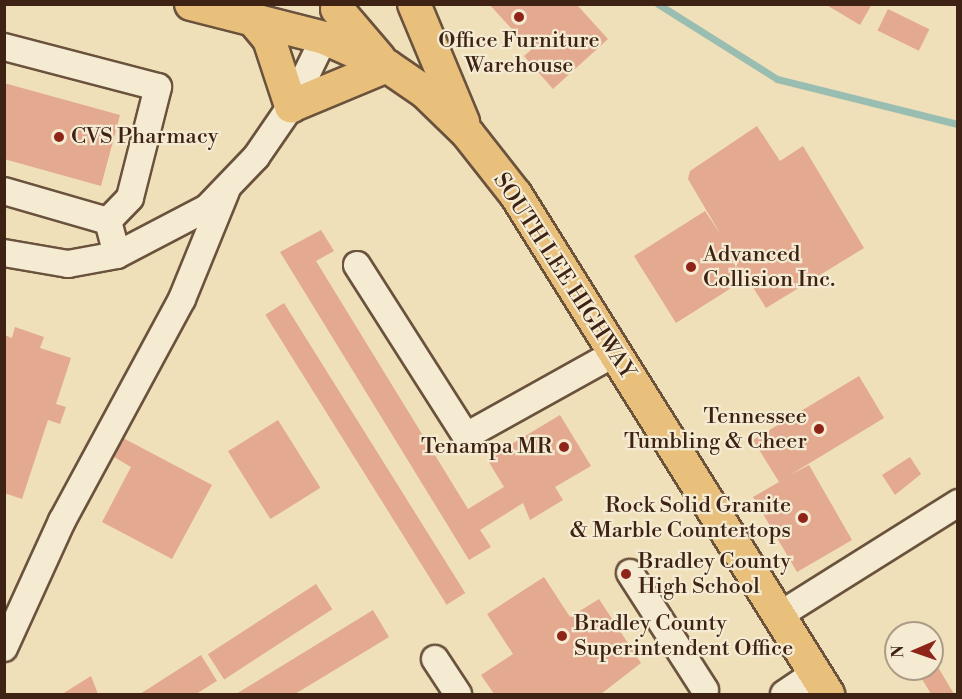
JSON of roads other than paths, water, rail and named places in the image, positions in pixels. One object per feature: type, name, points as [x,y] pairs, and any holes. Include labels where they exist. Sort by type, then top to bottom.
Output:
[{"type":"main road","name":"SOUTH LEE HIGHWAY","points":[[191,4],[324,38],[387,66],[425,93],[468,134],[516,195],[821,684]]},
{"type":"main road","points":[[414,4],[468,134]]},
{"type":"main road","name":"SOUTH LEE HIGHWAY","points":[[333,6],[387,66]]},
{"type":"main road","points":[[324,38],[333,6]]},
{"type":"main road","points":[[253,20],[269,39],[291,106],[387,66]]},
{"type":"street","points":[[4,648],[62,521],[182,299],[226,191],[291,106],[324,38]]},
{"type":"street","points":[[4,47],[158,87],[130,198],[108,220]]},
{"type":"street","points":[[4,191],[108,220]]},
{"type":"street","points":[[4,253],[68,264],[117,255],[163,234],[226,191]]},
{"type":"street","points":[[108,220],[117,255]]},
{"type":"street","points":[[357,265],[466,436],[615,353]]},
{"type":"street","points":[[778,616],[957,503]]},
{"type":"street","points":[[630,573],[703,693]]},
{"type":"street","points":[[435,659],[458,694]]},
{"type":"street","points":[[783,694],[821,684]]},
{"type":"waterway","points":[[658,4],[777,79],[958,124]]},
{"type":"place","name":"Office Furniture Warehouse","points":[[519,17]]},
{"type":"place","name":"CVS Pharmacy","points":[[59,137]]},
{"type":"place","name":"Advanced Collision Inc.","points":[[691,267]]},
{"type":"place","name":"Tennessee Tumbling & Cheer","points":[[819,429]]},
{"type":"place","name":"Tenampa MR","points":[[564,447]]},
{"type":"place","name":"Rock Solid Granite & Marble Countertops","points":[[803,518]]},
{"type":"place","name":"Bradley County High School","points":[[626,574]]},
{"type":"place","name":"Bradley County Superintendent Office","points":[[562,636]]}]
